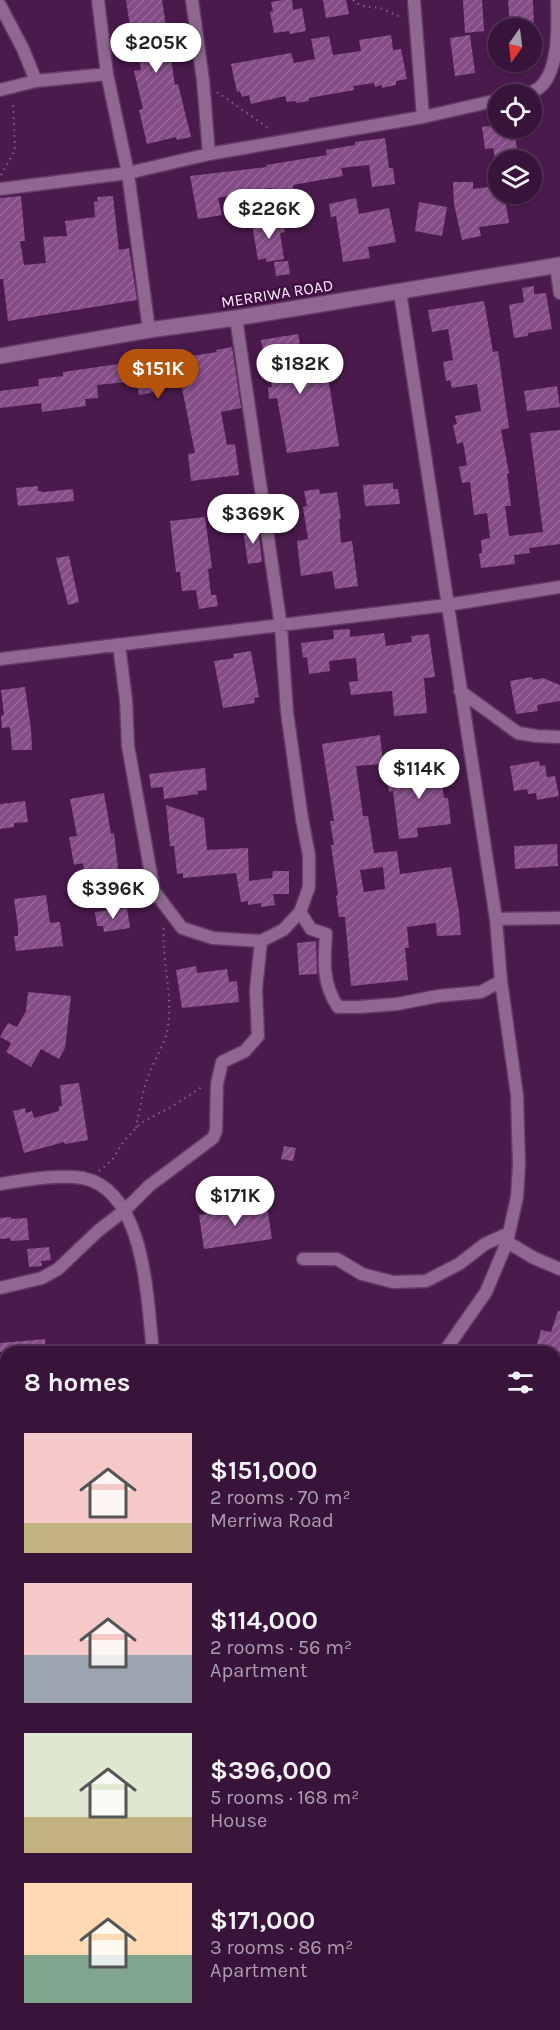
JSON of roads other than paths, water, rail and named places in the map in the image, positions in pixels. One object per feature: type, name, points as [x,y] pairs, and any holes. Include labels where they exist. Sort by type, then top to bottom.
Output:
[{"type":"street","points":[[98,0],[107,74],[128,173],[149,330]]},
{"type":"street","points":[[192,0],[203,80],[209,154]]},
{"type":"street","points":[[414,0],[423,117]]},
{"type":"street","points":[[542,84],[557,66],[557,0]]},
{"type":"street","points":[[0,5],[23,49],[36,81]]},
{"type":"street","points":[[0,90],[36,81],[107,74]]},
{"type":"street","points":[[0,189],[128,173],[209,154],[423,117],[488,102]]},
{"type":"street","points":[[558,266],[560,293]]},
{"type":"street","name":"MERRIWA ROAD","points":[[0,356],[149,330],[558,266]]},
{"type":"street","points":[[400,292],[496,919],[501,981],[517,1095],[519,1165],[517,1197],[508,1238],[486,1292],[448,1346]]},
{"type":"street","points":[[119,645],[126,700],[128,746],[154,891],[182,928],[202,935],[261,941],[283,930],[300,912],[309,886],[309,855],[288,712],[281,627],[236,318]]},
{"type":"street","points":[[0,659],[281,627],[560,587]]},
{"type":"street","points":[[460,691],[518,733],[560,737]]},
{"type":"street","points":[[300,912],[311,929],[326,934],[324,961],[329,994],[338,1007],[378,1006],[438,996],[481,992],[501,981]]},
{"type":"street","points":[[496,919],[560,918]]},
{"type":"street","points":[[0,1288],[42,1278],[58,1269],[149,1186],[213,1138],[216,1131],[219,1075],[222,1062],[245,1051],[258,1036],[256,989],[261,941]]},
{"type":"street","points":[[0,1184],[49,1178],[83,1179],[108,1190],[125,1210],[131,1223],[146,1289],[152,1346]]},
{"type":"street","points":[[303,1259],[337,1259],[362,1274],[393,1282],[426,1281],[459,1264],[485,1244],[508,1238]]},
{"type":"street","points":[[508,1238],[534,1258],[560,1269]]}]
